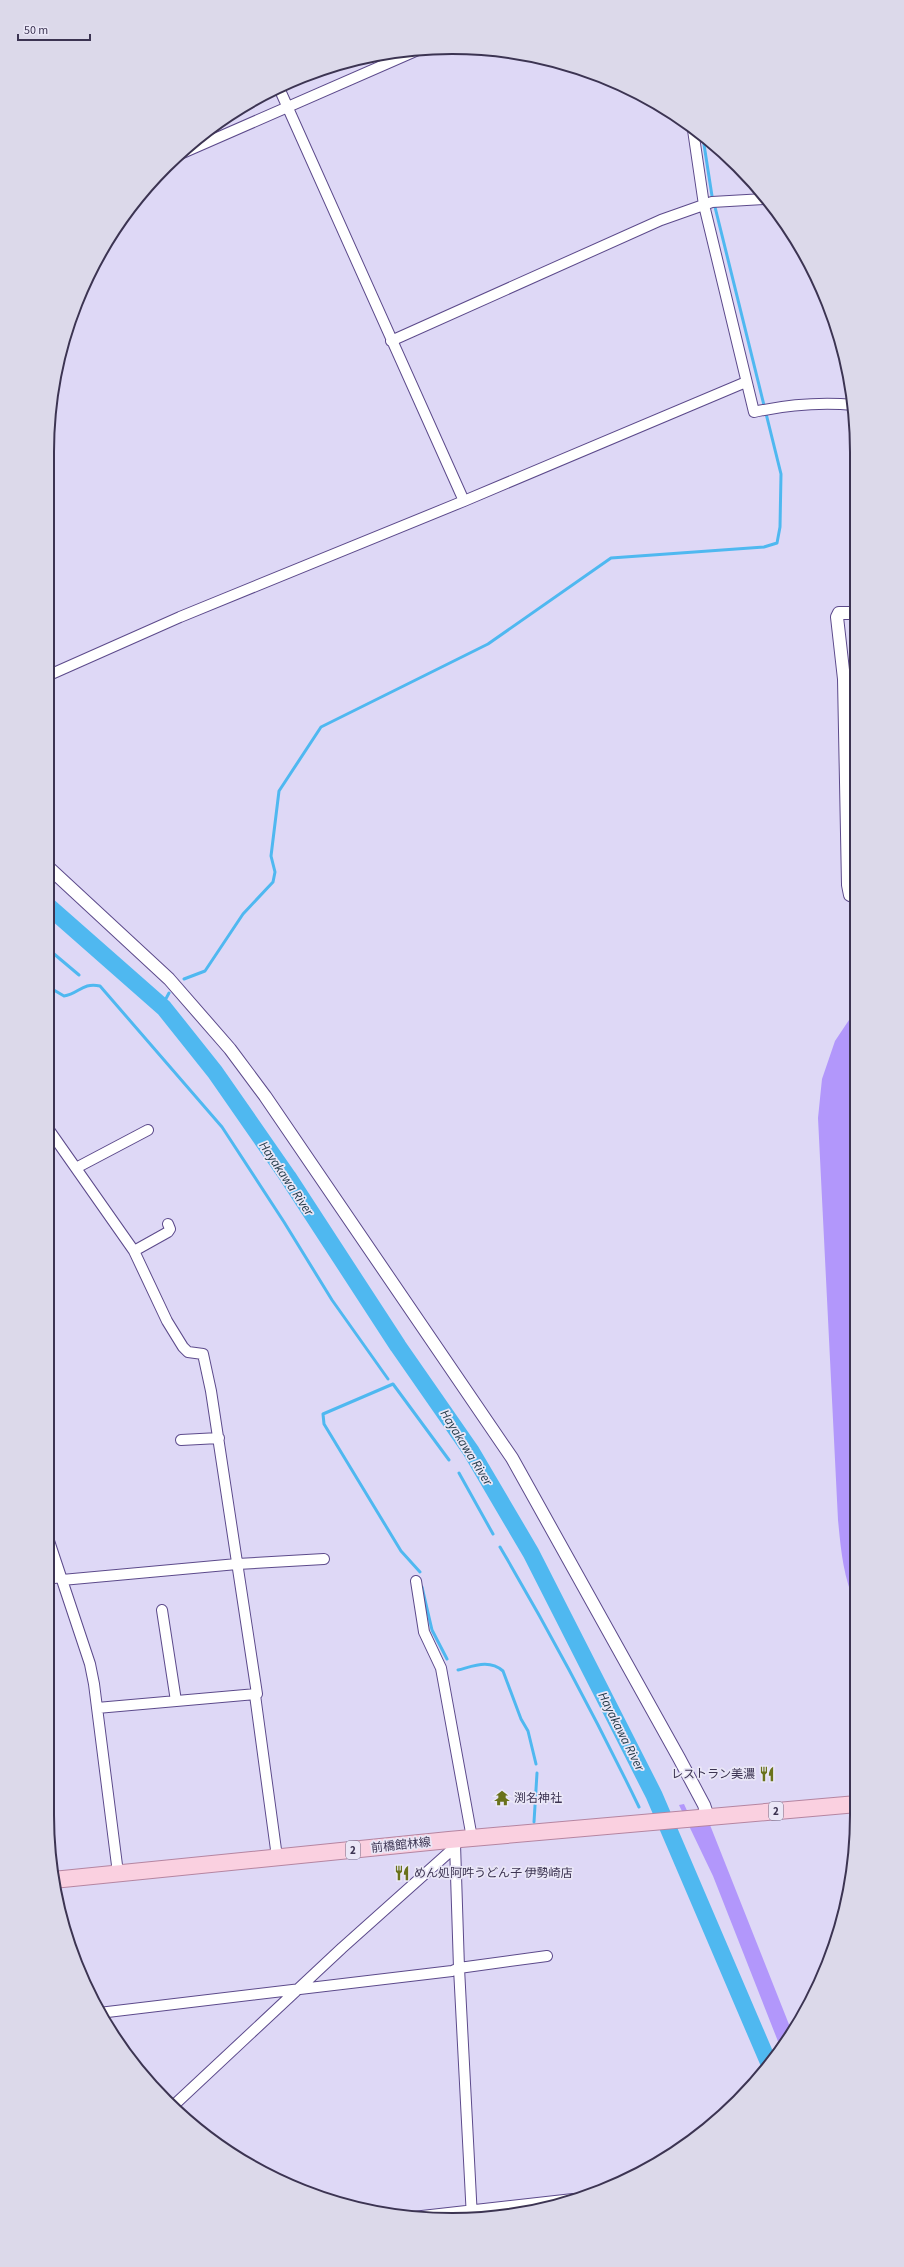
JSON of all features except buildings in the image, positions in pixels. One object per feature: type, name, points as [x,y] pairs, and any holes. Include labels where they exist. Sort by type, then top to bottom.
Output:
[{"type":"main road","name":"2","points":[[701,1818],[850,1805]]},
{"type":"main road","name":"前橋館林線","points":[[59,1879],[277,1857],[455,1843],[472,1838],[701,1818]]},
{"type":"street","points":[[197,147],[403,57]]},
{"type":"street","points":[[281,93],[391,341],[464,501]]},
{"type":"street","points":[[694,136],[704,205],[754,412],[815,404],[847,405]]},
{"type":"street","points":[[391,341],[661,220],[712,202],[759,199]]},
{"type":"street","points":[[54,673],[180,617],[464,501],[746,382]]},
{"type":"street","points":[[850,613],[839,613],[837,617],[844,679],[848,885],[850,895]]},
{"type":"street","points":[[54,873],[173,984],[230,1049],[265,1096],[512,1458],[704,1805],[701,1818]]},
{"type":"street","points":[[76,1168],[148,1130]]},
{"type":"street","points":[[54,1137],[134,1251],[167,1320],[183,1348],[188,1352],[204,1354],[219,1438],[236,1564],[257,1694],[255,1695],[277,1857]]},
{"type":"street","points":[[134,1251],[168,1232],[170,1229],[168,1224]]},
{"type":"street","points":[[181,1440],[219,1438]]},
{"type":"street","points":[[54,1556],[90,1664],[118,1873]]},
{"type":"street","points":[[54,1578],[236,1564],[324,1559]]},
{"type":"street","points":[[416,1581],[424,1632],[441,1668],[472,1838]]},
{"type":"street","points":[[162,1610],[176,1701]]},
{"type":"street","points":[[97,1708],[255,1695]]},
{"type":"street","points":[[455,1843],[459,1968],[468,2102],[472,2212]]},
{"type":"street","points":[[177,2102],[455,1843]]},
{"type":"street","points":[[106,2012],[452,1971],[459,1968],[547,1956]]},
{"type":"street","points":[[493,2211],[521,2207]]},
{"type":"shaded area","points":[[850,1018],[850,1590],[845,1574],[838,1520],[818,1118],[822,1079],[835,1041]]},
{"type":"shaded area","points":[[684,1804],[694,1826],[710,1825],[790,2026],[778,2042],[713,1876],[679,1805]]},
{"type":"waterway","points":[[704,145],[712,196]]},
{"type":"waterway","points":[[184,979],[205,971],[243,914],[273,882],[275,872],[271,856],[279,791],[321,727],[488,644],[611,558],[764,547],[777,543],[780,527],[781,474],[715,207]]},
{"type":"waterway","name":"Hayakawa River","points":[[54,911],[164,1008],[215,1072],[288,1177],[398,1346],[471,1451],[531,1553],[654,1795],[767,2058]]},
{"type":"waterway","points":[[54,954],[79,975]]},
{"type":"waterway","points":[[54,990],[64,996],[85,987],[94,985],[100,986],[222,1127],[284,1222],[332,1300],[388,1379]]},
{"type":"waterway","points":[[162,1006],[169,993]]},
{"type":"waterway","points":[[420,1572],[401,1551],[324,1424],[323,1414],[393,1384],[449,1460]]},
{"type":"waterway","points":[[459,1473],[493,1534]]},
{"type":"waterway","points":[[500,1547],[572,1676],[639,1807]]},
{"type":"waterway","points":[[422,1587],[432,1630],[447,1659]]},
{"type":"waterway","points":[[458,1670],[476,1665],[487,1664],[498,1667],[503,1671],[521,1719],[528,1731],[536,1764]]},
{"type":"waterway","points":[[534,1822],[537,1773]]},
{"type":"place","name":"レストラン美濃","points":[[767,1774]]},
{"type":"place","name":"渕名神社","points":[[502,1798]]},
{"type":"place","name":"めん処阿吽うどん子 伊勢崎店","points":[[402,1873]]}]
